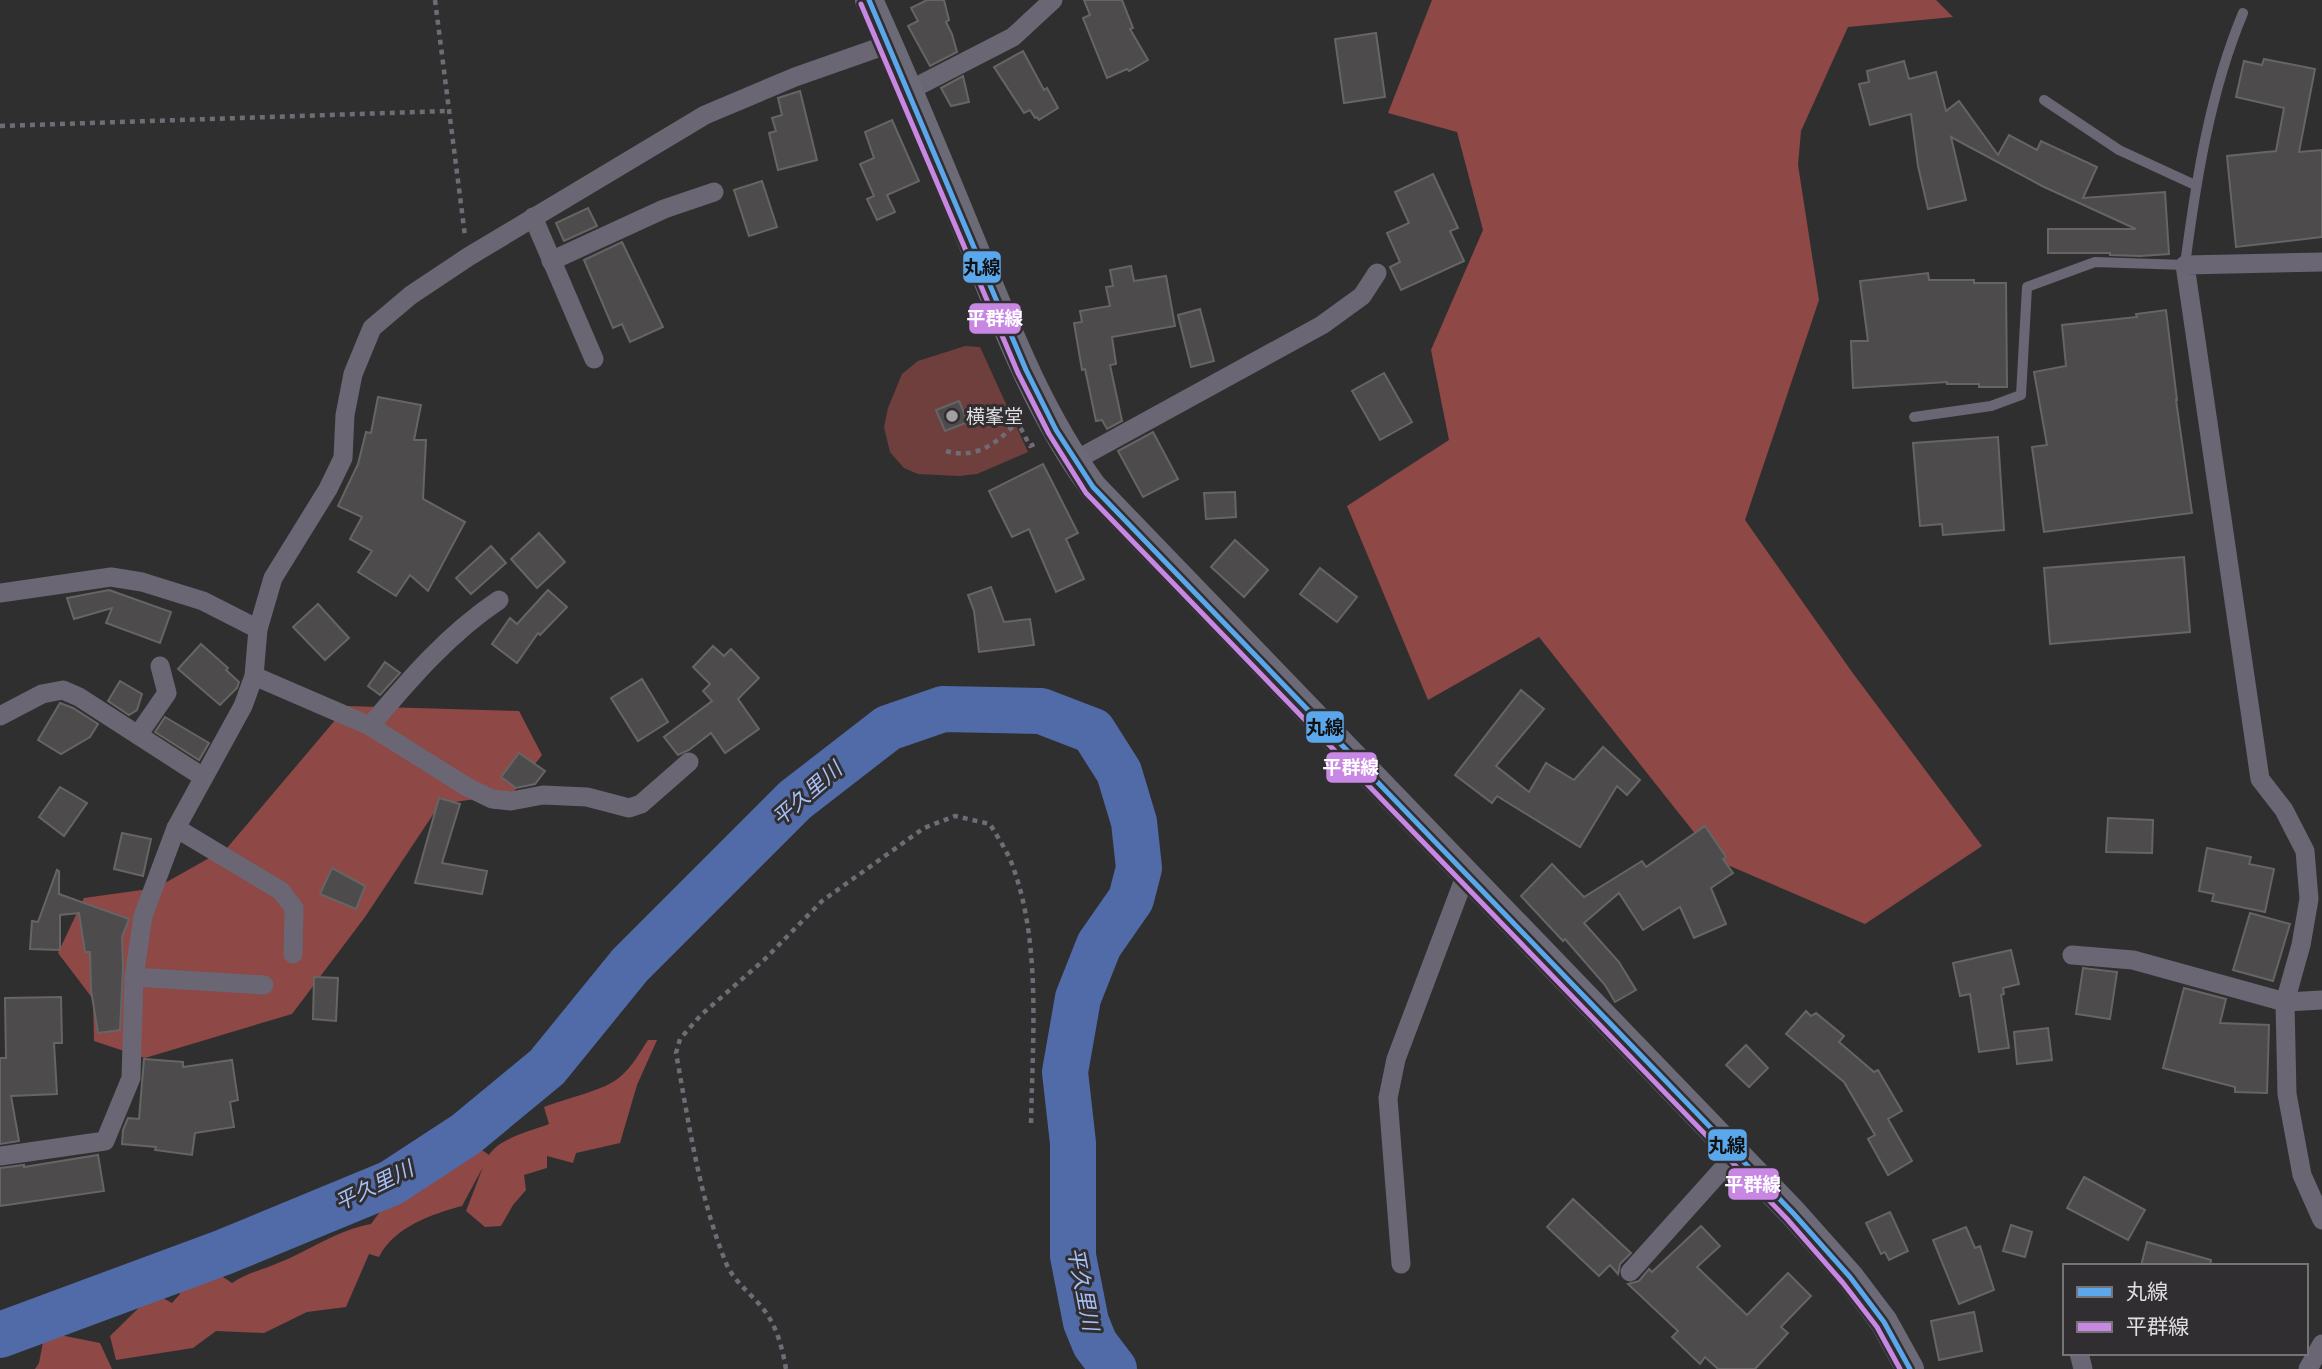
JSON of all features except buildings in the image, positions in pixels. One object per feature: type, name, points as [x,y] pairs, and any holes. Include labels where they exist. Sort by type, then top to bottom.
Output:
[{"type":"main road","points":[[869,0],[910,90],[1022,365],[1059,437],[1093,487],[1793,1213],[1850,1277],[1884,1322],[1910,1369]]},
{"type":"street","points":[[910,90],[1013,37],[1053,0]]},
{"type":"street","points":[[0,1156],[105,1141],[131,1078],[134,977],[143,916],[176,828],[243,706],[254,676],[258,629],[274,578],[328,489],[343,458],[345,415],[353,374],[372,328],[411,295],[468,257],[705,116],[795,77],[889,44]]},
{"type":"street","points":[[551,261],[664,209],[713,192]]},
{"type":"street","points":[[533,217],[594,359]]},
{"type":"street","points":[[2322,262],[2185,265],[2260,779],[2284,810],[2305,851],[2309,899],[2301,945],[2286,1002],[2287,1094],[2302,1175],[2322,1220]]},
{"type":"street","points":[[1074,461],[1322,325],[1362,296],[1377,273]]},
{"type":"street","points":[[0,593],[111,577],[142,582],[203,601],[258,629]]},
{"type":"street","points":[[370,726],[419,668],[471,619],[499,600]]},
{"type":"street","points":[[138,735],[167,693],[160,666]]},
{"type":"street","points":[[254,676],[370,726],[467,787],[492,799],[511,801],[543,795],[587,797],[629,808],[641,804],[689,762]]},
{"type":"street","points":[[0,716],[42,694],[63,691],[79,697],[203,777]]},
{"type":"street","points":[[176,828],[281,891],[294,908],[293,954]]},
{"type":"street","points":[[1401,1264],[1388,1098],[1396,1059],[1466,874]]},
{"type":"street","points":[[2072,956],[2133,960],[2286,1002],[2322,1000]]},
{"type":"street","points":[[134,977],[264,985]]},
{"type":"street","points":[[1630,1272],[1736,1154]]},
{"type":"street","points":[[2308,1369],[2322,1344]]},
{"type":"lane","points":[[1914,417],[1991,406],[2021,395],[2027,287],[2095,262],[2185,265],[2195,185],[2219,85],[2233,36],[2243,13]]},
{"type":"lane","points":[[2044,100],[2119,150],[2195,185]]},
{"type":"path","points":[[435,0],[468,257]]},
{"type":"path","points":[[0,127],[448,111]]},
{"type":"path","points":[[946,451],[964,454],[985,449],[1007,433],[1017,421],[1030,446],[1059,437]]},
{"type":"path","points":[[786,1369],[782,1342],[761,1306],[727,1266],[703,1194],[676,1053],[680,1039],[701,1015],[765,959],[822,901],[924,828],[955,816],[990,824],[1013,864],[1026,910],[1032,971],[1031,1128]]},
{"type":"shaded area","points":[[1432,0],[1936,0],[1953,17],[1848,27],[1801,131],[1798,165],[1819,300],[1745,520],[1852,672],[1982,846],[1865,924],[1716,860],[1539,637],[1428,700],[1347,506],[1449,440],[1431,350],[1483,230],[1457,132],[1388,113]]},
{"type":"shaded area","points":[[965,346],[980,347],[1028,452],[977,474],[918,474],[904,468],[890,452],[884,427],[888,408],[902,374],[918,361]]},
{"type":"shaded area","points":[[347,706],[519,711],[542,755],[512,794],[440,804],[365,917],[292,1014],[145,1058],[94,1041],[93,999],[58,953],[84,898],[156,888],[227,848]]},
{"type":"shaded area","points":[[648,1040],[657,1040],[637,1085],[620,1143],[576,1153],[573,1163],[547,1156],[547,1168],[524,1175],[526,1190],[513,1205],[501,1226],[485,1227],[466,1211],[483,1167],[462,1206],[415,1223],[394,1238],[379,1257],[369,1254],[346,1307],[307,1312],[264,1333],[216,1331],[193,1348],[116,1360],[110,1336],[154,1293],[172,1303],[180,1294],[176,1288],[214,1271],[232,1283],[335,1236],[371,1224],[399,1186],[448,1153],[461,1154],[475,1145],[489,1155],[500,1144],[549,1124],[544,1107],[596,1090],[614,1081],[629,1068]]},
{"type":"shaded area","points":[[45,1332],[100,1343],[112,1369],[35,1369],[39,1363]]},
{"type":"waterway","name":"平久里川","points":[[0,1335],[224,1252],[391,1183],[466,1134],[547,1067],[630,965],[795,800],[888,728],[943,709],[1041,711],[1093,731],[1119,772],[1134,822],[1139,868],[1131,899],[1099,945],[1078,998],[1065,1072],[1073,1143],[1073,1256],[1086,1322],[1095,1344],[1114,1369]]},
{"type":"transit line","name":"丸線","points":[[869,0],[1026,370],[1056,430],[1093,487],[1793,1213],[1850,1277],[1884,1322],[1910,1369]]},
{"type":"transit line","name":"平群線","points":[[861,4],[1018,373],[1049,434],[1086,493],[1787,1219],[1877,1327],[1900,1369]]},
{"type":"place","name":"横峯堂","points":[[952,416]]}]
